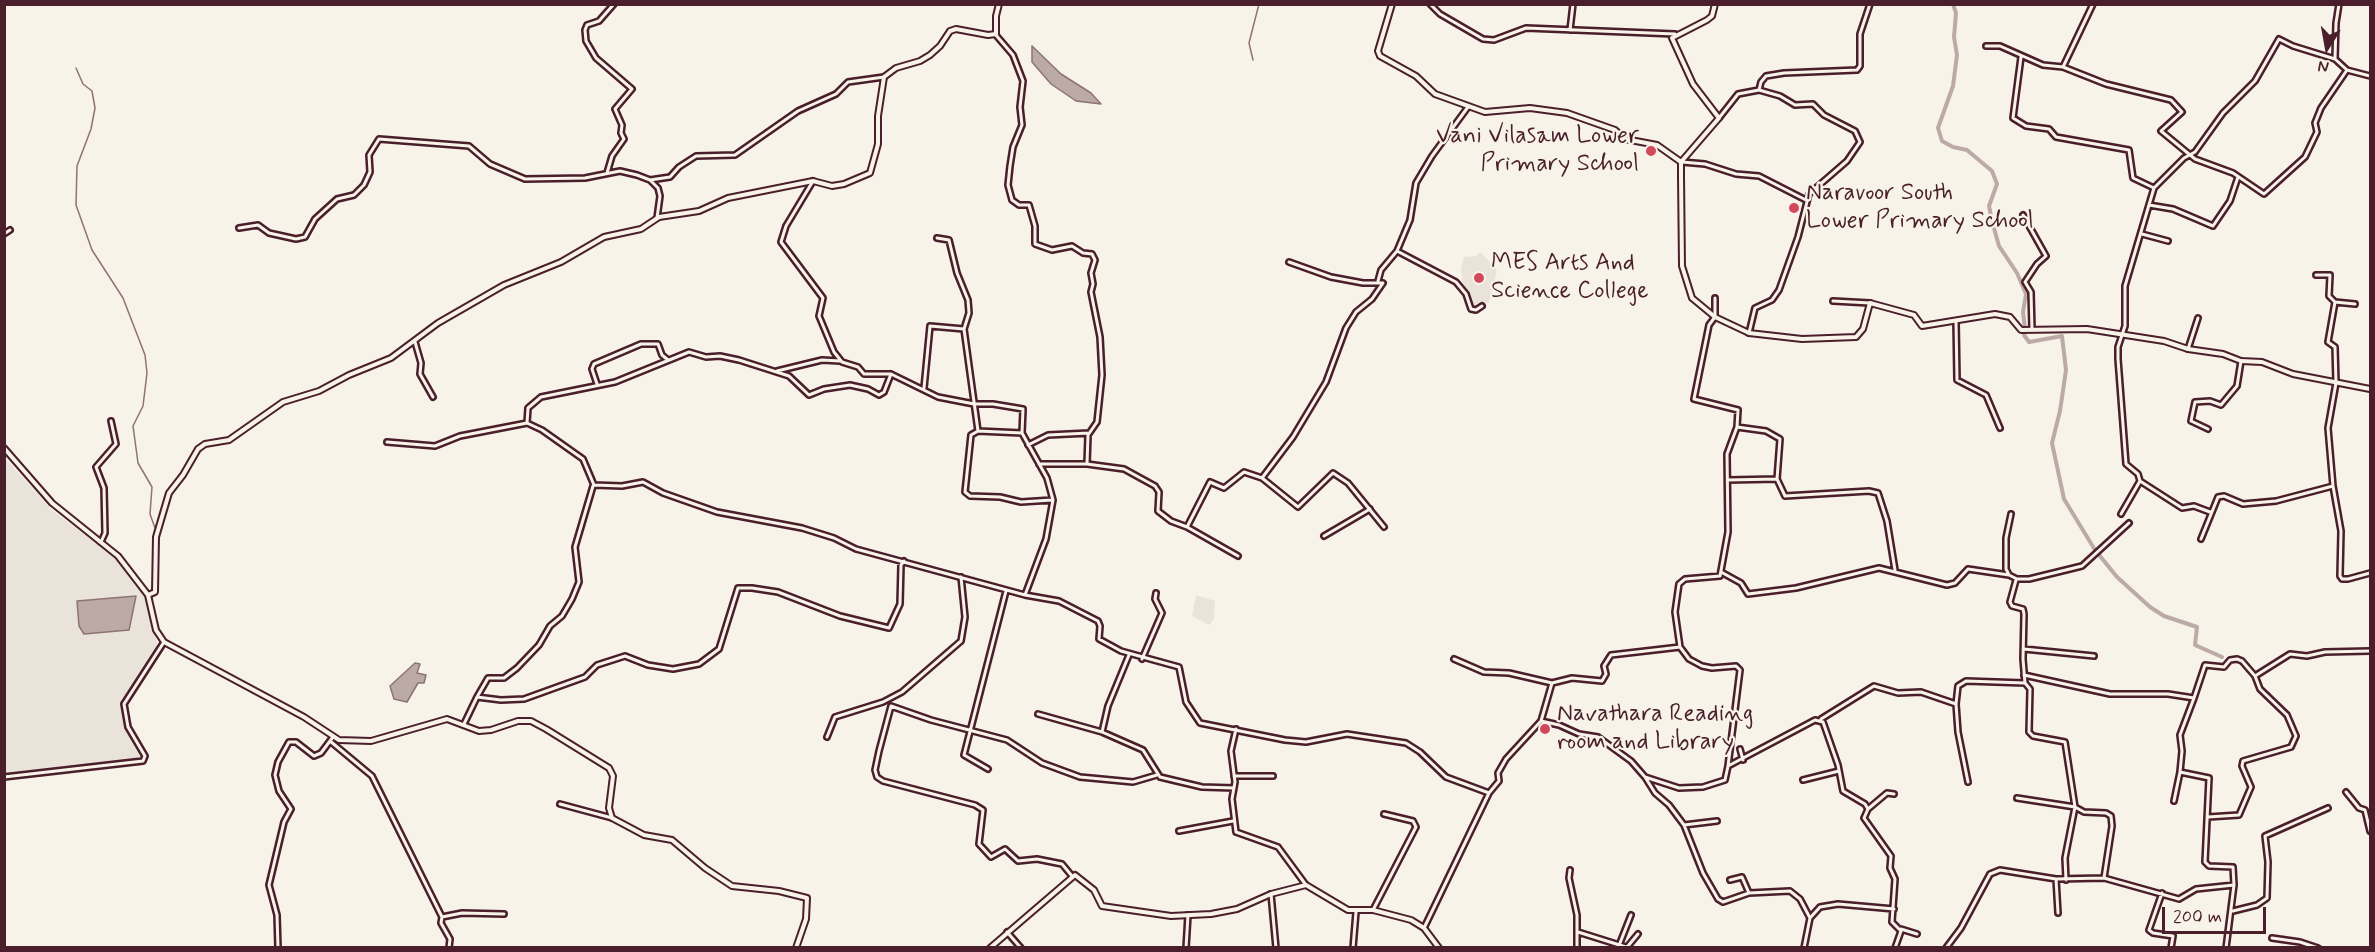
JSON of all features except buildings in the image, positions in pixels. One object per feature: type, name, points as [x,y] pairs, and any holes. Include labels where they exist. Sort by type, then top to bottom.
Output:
[{"type":"street","points":[[607,173],[612,156],[624,139],[621,133],[622,125],[615,109],[632,89],[596,58],[586,41],[585,30],[587,26],[599,21],[614,4]]},
{"type":"street","points":[[995,34],[999,4]]},
{"type":"street","points":[[1392,4],[1380,41],[1378,51],[1380,56],[1416,76],[1435,94],[1485,112],[1530,108],[1568,113],[1616,130],[1625,140],[1657,145],[1681,162],[1705,164],[1736,174],[1759,176],[1806,200]]},
{"type":"street","points":[[1430,4],[1440,14],[1483,39],[1494,40],[1526,28],[1675,34],[1707,20],[1712,16],[1715,4]]},
{"type":"street","points":[[1570,30],[1573,4]]},
{"type":"street","points":[[1760,90],[1766,76],[1857,70],[1860,66],[1860,34],[1870,4]]},
{"type":"street","points":[[2063,67],[2093,4]]},
{"type":"street","points":[[2335,59],[2336,23],[2340,4]]},
{"type":"street","points":[[239,228],[258,225],[269,233],[296,239],[305,237],[315,219],[337,199],[354,195],[364,185],[370,172],[369,155],[379,139],[469,146],[490,164],[525,179],[585,178],[620,171],[650,180],[670,177],[679,167],[696,156],[732,156],[798,111],[826,100],[848,82],[884,77],[896,68],[920,61],[940,46],[950,31],[956,29],[995,34],[1013,55],[1022,77],[1021,134],[1013,147],[1008,185],[1015,203],[1029,204],[1033,212],[1035,244],[1052,250],[1072,246],[1095,256],[1090,292],[1100,337],[1102,375],[1097,422],[1089,434],[1087,464]]},
{"type":"street","points":[[1675,34],[1673,43],[1693,84],[1719,118]]},
{"type":"street","points":[[2210,513],[2194,506],[2184,509],[2140,481],[2138,474],[2126,464],[2118,347],[2123,336],[2125,286],[2154,188],[2195,152],[2223,113],[2255,81],[2279,39],[2293,46],[2335,59],[2347,70],[2370,76]]},
{"type":"street","points":[[1986,46],[2000,46],[2021,57],[2063,67],[2106,84],[2171,100],[2182,112],[2161,131],[2189,156],[2203,164],[2238,177],[2264,194],[2305,157],[2317,132],[2315,123],[2321,108],[2347,70]]},
{"type":"street","points":[[2021,57],[2013,118],[2026,126],[2049,129],[2056,137],[2129,150],[2133,178],[2154,188]]},
{"type":"street","points":[[148,595],[155,592],[156,537],[169,493],[183,476],[198,449],[205,444],[229,440],[269,410],[319,391],[349,375],[391,358],[438,323],[504,285],[561,262],[604,237],[641,229],[657,218],[699,211],[728,198],[790,188],[813,181],[832,186],[844,184],[870,173],[878,144],[878,116],[884,77]]},
{"type":"street","points":[[1749,333],[1755,308],[1772,300],[1779,290],[1798,237],[1806,200],[1815,188],[1832,176],[1854,154],[1860,142],[1855,131],[1824,115],[1813,104],[1795,105],[1780,96],[1760,90],[1738,94],[1681,162],[1682,266],[1692,298],[1715,317],[1749,333],[1779,338],[1856,337],[1863,329],[1870,303]]},
{"type":"street","points":[[1378,281],[1381,270],[1397,251],[1410,220],[1416,183],[1432,156],[1468,107]]},
{"type":"street","points":[[1014,123],[1021,122]]},
{"type":"street","points":[[2149,205],[2174,208],[2213,226],[2230,201],[2238,177]]},
{"type":"street","points":[[650,180],[658,189],[660,196],[657,218]]},
{"type":"street","points":[[813,181],[786,226],[781,242],[823,298],[819,316],[834,352],[842,362]]},
{"type":"street","points":[[2023,215],[2046,256],[2037,264],[2025,282],[2031,292],[2032,331]]},
{"type":"street","points":[[4,234],[10,230]]},
{"type":"street","points":[[2142,234],[2168,241]]},
{"type":"street","points":[[937,238],[950,240],[957,273],[968,300],[969,313],[964,329],[978,431]]},
{"type":"street","points":[[1397,251],[1456,282],[1466,294],[1471,309],[1476,310],[1482,306]]},
{"type":"street","points":[[1262,478],[1293,437],[1326,382],[1346,328],[1356,312],[1383,284],[1378,281],[1363,283],[1331,277],[1289,262]]},
{"type":"street","points":[[2316,275],[2330,275],[2330,296],[2335,302],[2355,304]]},
{"type":"street","points":[[1646,777],[1678,788],[1703,787],[1725,780],[1731,730],[1740,689],[1740,668],[1702,666],[1689,659],[1680,647],[1675,612],[1679,584],[1684,579],[1720,576],[1728,532],[1727,454],[1737,427],[1738,410],[1694,399],[1709,325],[1715,317],[1714,298]]},
{"type":"street","points":[[1833,301],[1870,303],[1914,315],[1922,326],[1995,314],[2005,315],[2010,317],[2018,328],[2032,331],[2079,328],[2164,341],[2188,349],[2223,354],[2241,361],[2262,362],[2293,374],[2370,388]]},
{"type":"street","points":[[2335,302],[2328,342],[2335,347],[2336,383],[2328,428],[2333,486],[2341,531],[2340,576],[2342,579],[2348,579],[2370,573]]},
{"type":"street","points":[[2188,349],[2198,318]]},
{"type":"street","points":[[1956,321],[1957,380],[1986,395],[2000,428]]},
{"type":"street","points":[[924,388],[930,326],[964,329]]},
{"type":"street","points":[[415,342],[421,363],[420,374],[433,397]]},
{"type":"street","points":[[597,384],[592,369],[594,364],[641,344],[658,344],[662,355],[668,360]]},
{"type":"street","points":[[527,423],[528,408],[541,397],[615,382],[688,352],[706,357],[730,358],[789,376],[809,395],[824,389],[850,385],[868,389],[879,395],[884,392],[891,374]]},
{"type":"street","points":[[775,372],[822,360],[842,362],[858,368],[864,374],[891,374],[939,397],[974,404],[993,404],[1023,409],[1022,433],[1047,478],[1053,500],[1046,539],[1025,595]]},
{"type":"street","points":[[2208,429],[2191,421],[2195,402],[2210,401],[2221,405],[2237,386],[2241,361]]},
{"type":"street","points":[[101,543],[105,533],[104,488],[96,467],[116,444],[111,421]]},
{"type":"street","points":[[387,442],[435,446],[460,436],[527,423],[552,436],[583,459],[594,485]]},
{"type":"street","points":[[1737,427],[1766,431],[1780,439],[1777,479],[1785,495],[1789,497],[1852,491],[1878,493],[1887,521],[1895,570]]},
{"type":"street","points":[[1022,433],[978,431],[971,435],[964,488],[967,494],[1022,502],[1053,500]]},
{"type":"street","points":[[1029,446],[1056,433],[1089,434]]},
{"type":"street","points":[[4,448],[52,503],[118,556],[148,595],[156,630],[164,642],[304,717],[372,776],[442,917],[441,923],[450,942],[449,948]]},
{"type":"street","points":[[1039,464],[1087,464],[1124,469],[1155,486],[1159,492],[1158,511],[1171,521],[1187,527],[1238,556]]},
{"type":"street","points":[[1187,527],[1210,482],[1224,488],[1244,472],[1262,478],[1298,507],[1333,473],[1348,483],[1384,527]]},
{"type":"street","points":[[1728,480],[1777,479]]},
{"type":"street","points":[[2121,514],[2140,481]]},
{"type":"street","points":[[594,485],[622,486],[643,482],[663,493],[717,512],[802,528],[834,538],[856,549],[1006,591],[1059,601],[1098,621],[1099,639],[1129,655],[1179,667],[1186,702],[1200,723],[1285,740],[1315,741],[1347,734],[1406,743],[1420,752],[1446,777],[1489,793]]},
{"type":"street","points":[[464,724],[488,678],[504,678],[517,668],[539,645],[550,626],[562,616],[567,608],[579,582],[575,547],[590,490],[594,485]]},
{"type":"street","points":[[2201,539],[2215,501],[2221,496],[2242,504],[2276,501],[2333,486]]},
{"type":"street","points":[[1324,536],[1370,509]]},
{"type":"street","points":[[2009,575],[2006,569],[2006,538],[2011,514]]},
{"type":"street","points":[[1721,572],[1741,583],[1748,594],[1796,588],[1879,568],[1895,570],[1947,585],[1955,583],[1968,569],[2009,575],[2017,579],[2029,579],[2082,566],[2129,523]]},
{"type":"street","points":[[477,697],[501,700],[524,699],[585,677],[597,665],[626,656],[648,665],[673,669],[699,664],[719,649],[738,588],[778,592],[830,613],[889,628],[900,604],[901,565],[904,561]]},
{"type":"street","points":[[827,737],[835,717],[892,697],[916,681],[960,641],[965,617],[961,577]]},
{"type":"street","points":[[2017,579],[2010,602],[2012,606],[2023,609],[2024,675],[2025,683],[2030,689],[2030,734],[2065,742],[2075,807],[2066,858],[2066,880]]},
{"type":"street","points":[[988,769],[964,755],[1006,591]]},
{"type":"street","points":[[1142,659],[1162,613],[1155,599],[1156,593]]},
{"type":"street","points":[[4,777],[143,761],[145,756],[128,727],[124,704],[164,642]]},
{"type":"street","points":[[1454,658],[1484,672],[1509,672],[1552,683],[1572,678],[1602,681],[1606,674],[1604,666],[1611,656],[1680,647]]},
{"type":"street","points":[[2024,649],[2094,656]]},
{"type":"street","points":[[2255,676],[2290,654],[2307,656],[2325,652],[2370,651]]},
{"type":"street","points":[[1102,732],[1108,706],[1129,655]]},
{"type":"street","points":[[2174,801],[2182,751],[2180,735],[2201,671],[2206,664],[2224,668],[2230,660],[2237,659],[2255,676],[2260,689],[2287,716],[2296,736],[2295,743],[2243,761],[2242,766],[2251,787],[2241,812],[2235,816],[2208,817]]},
{"type":"street","points":[[2024,675],[2109,694],[2168,694],[2194,698]]},
{"type":"street","points":[[1968,782],[1956,704],[1958,686],[1966,681],[2025,683]]},
{"type":"street","points":[[1424,928],[1489,793],[1499,781],[1498,773],[1506,759],[1541,721],[1552,683]]},
{"type":"street","points":[[1728,766],[1821,719],[1874,686],[1898,693],[1920,692],[1956,704]]},
{"type":"street","points":[[892,697],[875,770],[877,777],[883,781],[975,805],[982,810],[979,844],[991,857],[1005,849],[1018,861],[1037,859],[1062,864],[1072,876]]},
{"type":"street","points":[[891,706],[931,720],[1007,740],[1042,763],[1080,777],[1133,782],[1157,775],[1188,785],[1216,789],[1234,788]]},
{"type":"street","points":[[1038,714],[1102,732],[1143,750],[1157,775]]},
{"type":"street","points":[[1821,719],[1839,771],[1843,791],[1858,798],[1868,808]]},
{"type":"street","points":[[332,739],[351,742],[371,741],[442,720],[453,720],[484,731],[518,721],[531,722],[606,764],[613,776],[609,808],[612,818]]},
{"type":"street","points":[[1541,721],[1559,725],[1579,734],[1587,733],[1598,737],[1631,761],[1646,777],[1654,793],[1669,805],[1684,825],[1703,873],[1718,899],[1723,902],[1749,893],[1790,891],[1800,899],[1810,918]]},
{"type":"street","points":[[1236,729],[1231,751],[1234,776],[1232,800],[1238,835],[1264,840],[1278,847],[1306,885],[1347,910],[1356,912],[1373,910],[1396,914],[1424,928],[1439,948]]},
{"type":"street","points":[[278,948],[278,915],[269,885],[284,822],[291,809],[279,791],[275,775],[278,762],[289,742],[296,742],[314,756],[321,753],[332,739]]},
{"type":"street","points":[[1740,749],[1743,760]]},
{"type":"street","points":[[1803,780],[1839,771]]},
{"type":"street","points":[[2180,772],[2209,778],[2206,864],[2234,867],[2233,911],[2226,948]]},
{"type":"street","points":[[1234,776],[1273,777]]},
{"type":"street","points":[[2346,792],[2359,808],[2366,810],[2370,831]]},
{"type":"street","points":[[1894,794],[1887,793],[1868,808],[1864,818],[1891,856],[1890,868],[1895,879],[1892,922],[1901,929],[1917,934]]},
{"type":"street","points":[[2018,798],[2075,807],[2084,812],[2106,813],[2111,816],[2112,826],[2104,878]]},
{"type":"street","points":[[560,804],[612,818],[644,835],[672,840],[705,868],[732,886],[779,891],[807,898],[806,919],[796,948]]},
{"type":"street","points":[[2233,911],[2258,905],[2267,898],[2268,862],[2265,836],[2328,808]]},
{"type":"street","points":[[1373,910],[1416,827],[1413,821],[1384,814]]},
{"type":"street","points":[[1179,831],[1234,821]]},
{"type":"street","points":[[1684,825],[1718,821]]},
{"type":"street","points":[[1570,870],[1569,878],[1578,932],[1577,948]]},
{"type":"street","points":[[1946,948],[1961,928],[1994,871],[2066,880],[2104,878],[2179,899],[2196,889],[2234,885]]},
{"type":"street","points":[[990,948],[1072,876],[1078,876],[1094,890],[1102,906],[1137,913],[1188,915],[1237,909],[1271,894],[1306,885]]},
{"type":"street","points":[[1730,880],[1742,877],[1749,893]]},
{"type":"street","points":[[2056,879],[2058,913]]},
{"type":"street","points":[[2162,893],[2149,930],[2173,936],[2170,948]]},
{"type":"street","points":[[1271,894],[1276,948]]},
{"type":"street","points":[[1804,947],[1810,918],[1817,909],[1825,905],[1894,909]]},
{"type":"street","points":[[1353,948],[1356,912]]},
{"type":"street","points":[[442,917],[462,913],[504,914]]},
{"type":"street","points":[[1186,948],[1188,915]]},
{"type":"street","points":[[1620,943],[1631,915]]},
{"type":"street","points":[[1895,948],[1901,929]]},
{"type":"street","points":[[1007,932],[1021,948]]},
{"type":"street","points":[[1578,932],[1629,947],[1638,934]]},
{"type":"street","points":[[2272,938],[2307,943],[2318,948]]},
{"type":"shaded area","points":[[1032,46],[1061,74],[1091,93],[1101,104],[1076,101],[1051,84],[1032,62]]},
{"type":"shaded area","name":"MES Arts And Science College","points":[[1481,252],[1497,271],[1489,303],[1475,307],[1463,285],[1461,269],[1464,257],[1476,256]]},
{"type":"shaded area","points":[[4,457],[53,511],[114,556],[144,594],[157,643],[153,655],[121,704],[129,736],[142,759],[5,776]]},
{"type":"shaded area","points":[[1196,595],[1215,601],[1214,619],[1209,625],[1192,616]]},
{"type":"shaded area","points":[[136,596],[129,630],[84,634],[79,626],[77,601]]},
{"type":"shaded area","points":[[415,663],[420,664],[417,673],[426,675],[424,683],[418,683],[407,702],[394,699],[390,686]]},
{"type":"waterway","points":[[1253,60],[1249,43],[1259,4]]},
{"type":"waterway","points":[[1953,4],[1956,13],[1954,37],[1957,55],[1953,86],[1938,128],[1942,141],[1953,147],[1967,150],[1992,171],[1997,184],[1989,206],[1992,221],[1999,246],[2017,273],[2026,294],[2023,312],[2025,329]]},
{"type":"waterway","points":[[76,68],[83,84],[92,91],[95,108],[91,129],[77,166],[76,205],[92,250],[123,298],[145,355],[147,373],[143,406],[133,426],[138,463],[152,487],[150,514],[155,528]]},
{"type":"waterway","points":[[2024,335],[2029,342],[2062,336],[2066,370],[2060,411],[2052,443],[2064,499],[2095,550]]},
{"type":"waterway","points":[[2100,556],[2117,577],[2150,607],[2164,616],[2197,627],[2195,645],[2222,657]]},
{"type":"place","name":"Vani Vilasam Lower Primary School","points":[[1651,151]]},
{"type":"place","name":"Naravoor South Lower Primary School","points":[[1794,208]]},
{"type":"place","name":"MES Arts And Science College","points":[[1479,278]]},
{"type":"place","name":"Navathara Reading room and Library","points":[[1545,729]]}]
